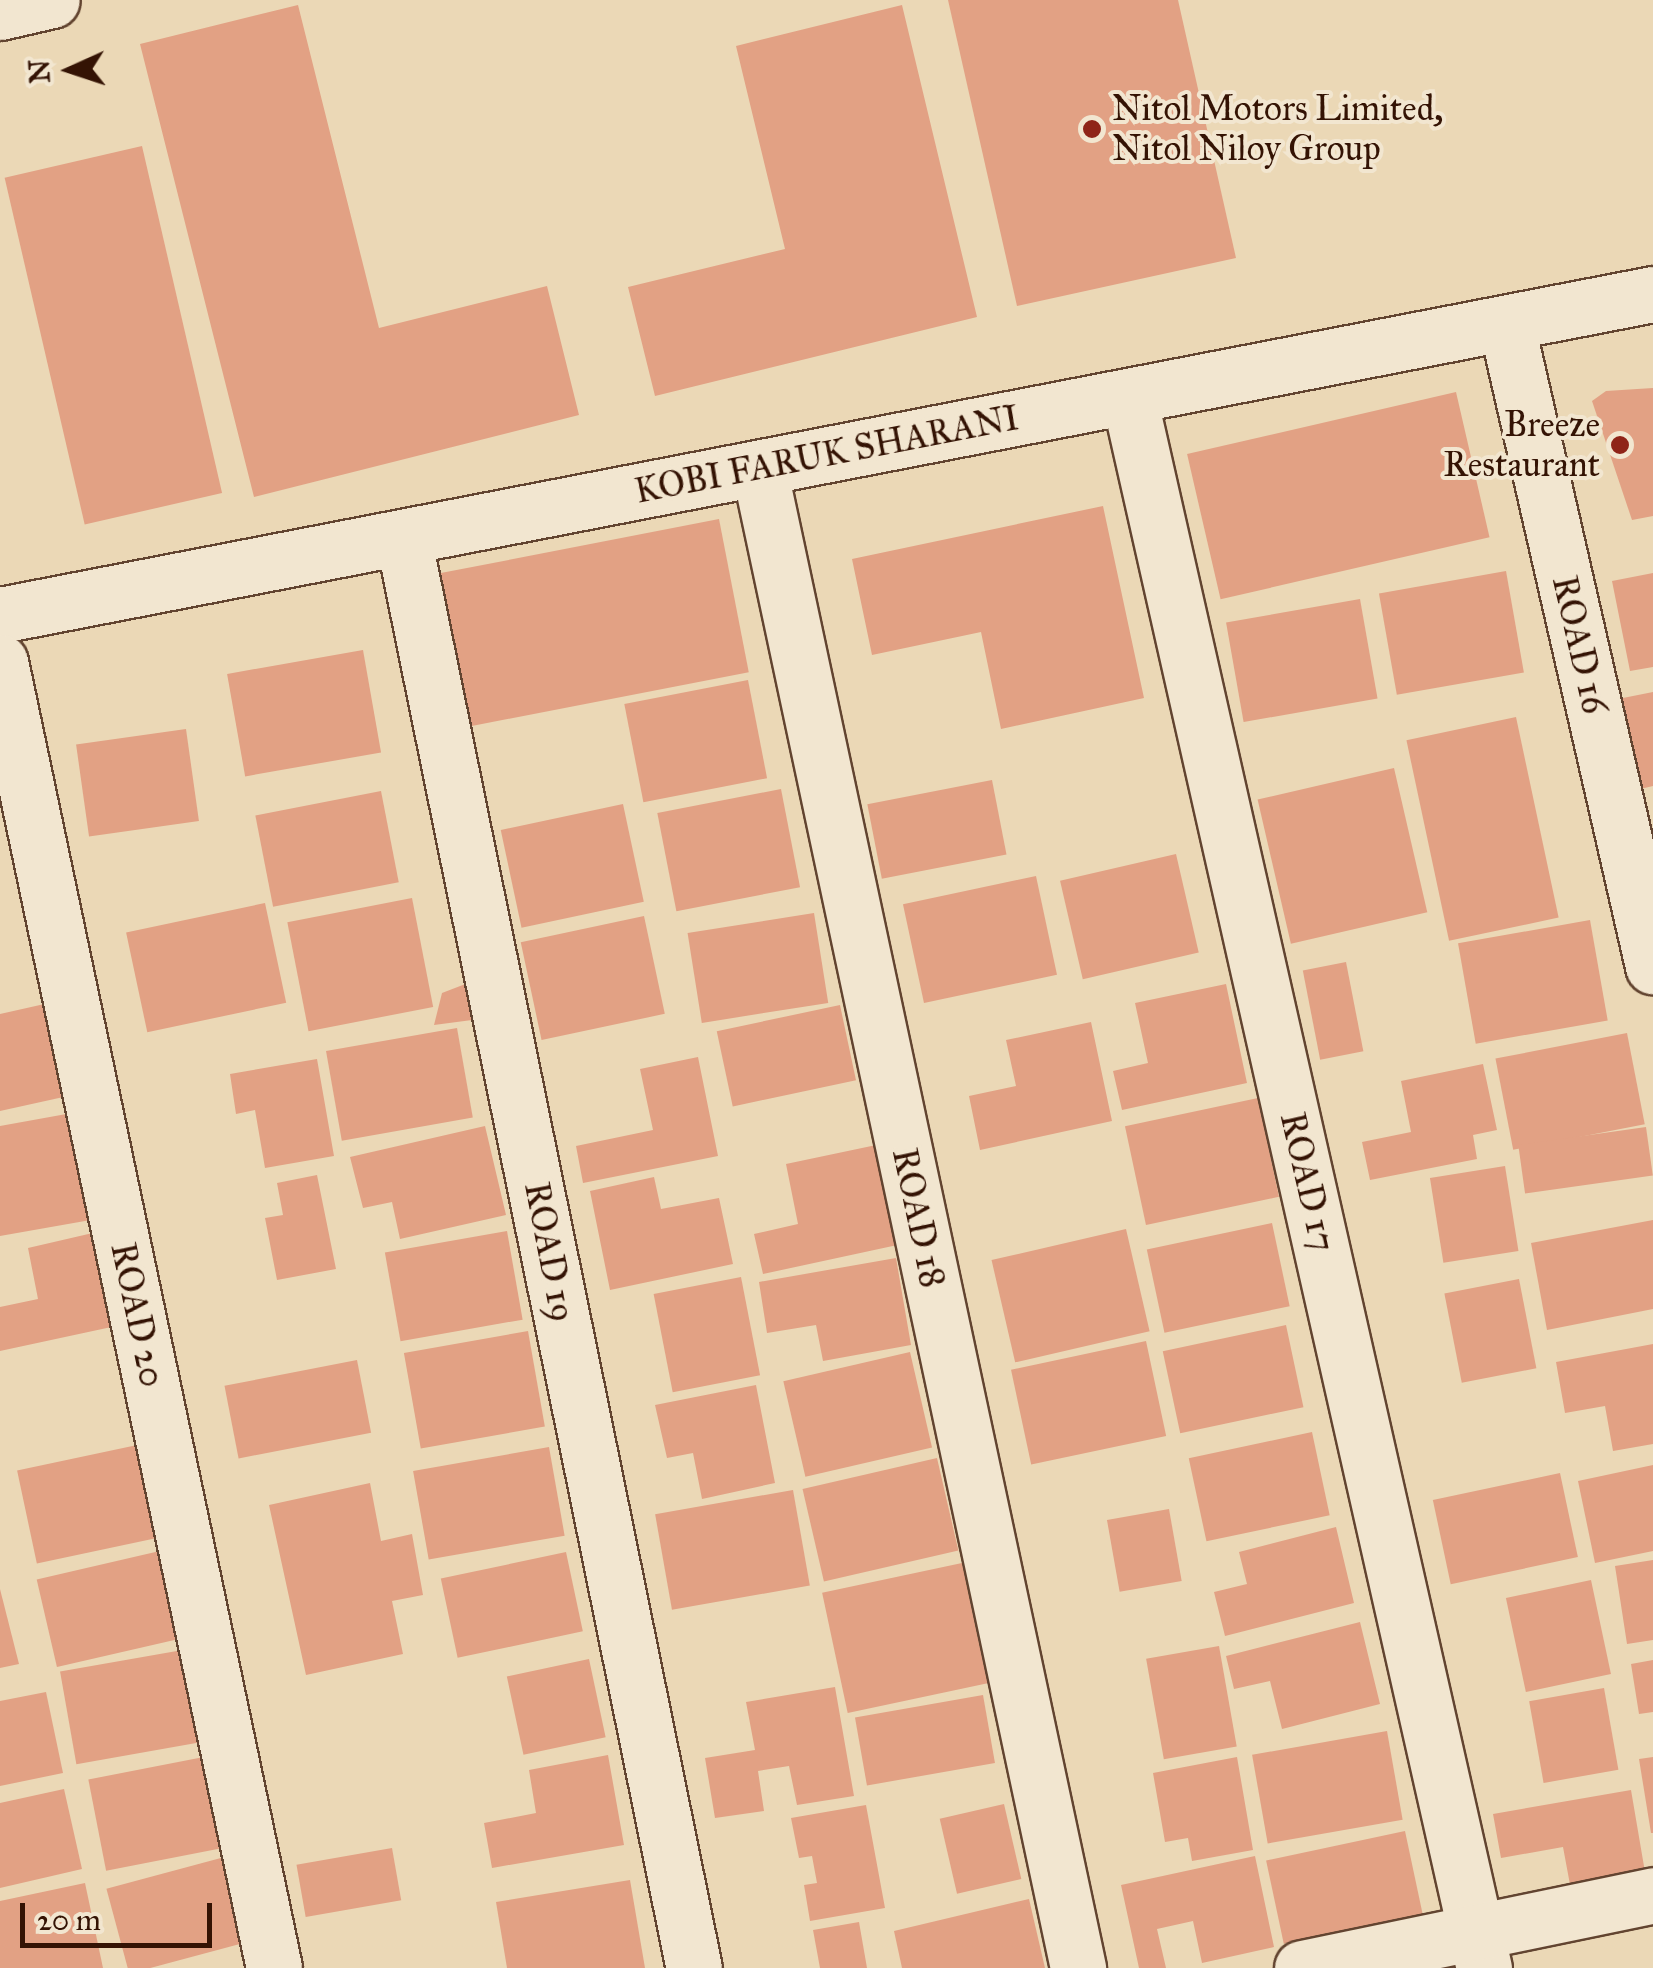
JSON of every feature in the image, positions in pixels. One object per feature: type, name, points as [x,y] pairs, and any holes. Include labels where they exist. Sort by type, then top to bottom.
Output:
[{"type":"street","points":[[0,12],[52,0]]},
{"type":"street","name":"KOBI FARUK SHARANI","points":[[0,615],[1653,294]]},
{"type":"street","name":"ROAD 16","points":[[1506,323],[1653,966]]},
{"type":"street","name":"ROAD 17","points":[[1129,396],[1480,1950]]},
{"type":"street","name":"ROAD 18","points":[[759,468],[1078,1968]]},
{"type":"street","name":"ROAD 19","points":[[403,536],[694,1968]]},
{"type":"street","name":"ROAD 20","points":[[0,662],[274,1968]]},
{"type":"street","points":[[1302,1968],[1480,1950],[1653,1895]]},
{"type":"building","name":"Nitol Motors Limited, Nitol Niloy Group","points":[[948,0],[1178,0],[1236,258],[1017,306]]},
{"type":"building","points":[[298,5],[379,328],[547,286],[579,415],[254,497],[140,44]]},
{"type":"building","points":[[902,5],[977,317],[655,396],[628,287],[785,249],[736,46]]},
{"type":"building","points":[[142,146],[222,493],[85,525],[5,178]]},
{"type":"building","points":[[1653,388],[1653,516],[1632,520],[1592,401],[1606,391]]},
{"type":"building","points":[[1456,392],[1490,537],[1221,599],[1187,454]]},
{"type":"building","points":[[1103,506],[1144,698],[1001,729],[981,632],[872,655],[852,559]]},
{"type":"building","points":[[719,519],[749,672],[464,727],[434,574]]},
{"type":"building","points":[[1506,571],[1524,672],[1397,695],[1379,593]]},
{"type":"building","points":[[1653,573],[1653,667],[1630,671],[1612,581]]},
{"type":"building","points":[[1360,599],[1378,698],[1244,722],[1226,623]]},
{"type":"building","points":[[363,650],[381,752],[245,776],[227,674]]},
{"type":"building","points":[[748,680],[767,778],[643,802],[624,704]]},
{"type":"building","points":[[1653,692],[1653,786],[1636,790],[1618,699]]},
{"type":"building","points":[[1516,717],[1559,918],[1449,941],[1406,740]]},
{"type":"building","points":[[186,729],[199,821],[89,837],[76,744]]},
{"type":"building","points":[[1394,768],[1427,912],[1291,944],[1258,799]]},
{"type":"building","points":[[992,780],[1007,855],[882,879],[867,804]]},
{"type":"building","points":[[781,789],[800,887],[676,911],[657,813]]},
{"type":"building","points":[[381,791],[399,882],[273,907],[255,815]]},
{"type":"building","points":[[623,804],[644,902],[522,928],[501,830]]},
{"type":"building","points":[[1176,854],[1199,952],[1083,979],[1060,881]]},
{"type":"building","points":[[1036,876],[1057,975],[924,1003],[903,904]]},
{"type":"building","points":[[412,898],[433,1007],[309,1031],[287,922]]},
{"type":"building","points":[[265,903],[286,1003],[147,1032],[126,933]]},
{"type":"building","points":[[814,913],[828,1003],[702,1023],[688,933]]},
{"type":"building","points":[[644,916],[665,1014],[542,1040],[521,942]]},
{"type":"building","points":[[1590,920],[1608,1020],[1476,1044],[1458,943]]},
{"type":"building","points":[[1346,962],[1363,1051],[1320,1060],[1303,970]]},
{"type":"building","points":[[468,983],[472,1020],[434,1025],[442,993]]},
{"type":"building","points":[[1226,984],[1247,1083],[1122,1110],[1113,1071],[1148,1063],[1135,1003]]},
{"type":"building","points":[[49,1003],[68,1096],[0,1111],[0,1014]]},
{"type":"building","points":[[840,1005],[856,1080],[733,1107],[717,1031]]},
{"type":"building","points":[[1091,1022],[1112,1121],[980,1150],[969,1096],[1016,1086],[1006,1040]]},
{"type":"building","points":[[457,1028],[473,1118],[342,1141],[326,1051]]},
{"type":"building","points":[[1627,1033],[1645,1124],[1513,1150],[1495,1059]]},
{"type":"building","points":[[698,1057],[718,1156],[583,1183],[576,1146],[653,1130],[640,1069]]},
{"type":"building","points":[[317,1059],[334,1156],[265,1168],[255,1110],[236,1114],[230,1074]]},
{"type":"building","points":[[1483,1064],[1497,1130],[1473,1135],[1477,1159],[1370,1180],[1362,1142],[1411,1132],[1401,1081]]},
{"type":"building","points":[[1258,1098],[1279,1197],[1146,1225],[1125,1126]]},
{"type":"building","points":[[83,1111],[102,1218],[0,1236],[0,1126]]},
{"type":"building","points":[[485,1126],[506,1215],[400,1239],[392,1202],[363,1208],[350,1157]]},
{"type":"building","points":[[1646,1127],[1653,1176],[1525,1193],[1518,1145]]},
{"type":"building","points":[[881,1144],[902,1244],[763,1274],[754,1234],[798,1224],[786,1164]]},
{"type":"building","points":[[1505,1166],[1518,1251],[1443,1263],[1430,1178]]},
{"type":"building","points":[[317,1175],[336,1269],[277,1280],[265,1218],[283,1215],[277,1183]]},
{"type":"building","points":[[654,1177],[661,1209],[719,1198],[733,1264],[610,1290],[590,1191]]},
{"type":"building","points":[[1653,1220],[1653,1309],[1547,1330],[1531,1243]]},
{"type":"building","points":[[1272,1223],[1290,1306],[1164,1333],[1147,1250]]},
{"type":"building","points":[[110,1229],[130,1323],[0,1351],[0,1307],[38,1299],[28,1248]]},
{"type":"building","points":[[1126,1229],[1150,1331],[1015,1362],[992,1260]]},
{"type":"building","points":[[507,1231],[523,1320],[401,1341],[385,1253]]},
{"type":"building","points":[[896,1258],[911,1345],[823,1361],[816,1325],[767,1333],[759,1282]]},
{"type":"building","points":[[741,1277],[760,1375],[673,1392],[654,1294]]},
{"type":"building","points":[[1519,1279],[1536,1368],[1462,1383],[1444,1294]]},
{"type":"building","points":[[1286,1325],[1303,1407],[1180,1433],[1163,1351]]},
{"type":"building","points":[[528,1331],[545,1427],[421,1448],[404,1353]]},
{"type":"building","points":[[1146,1341],[1166,1436],[1031,1465],[1011,1370]]},
{"type":"building","points":[[1653,1344],[1653,1444],[1613,1451],[1605,1406],[1565,1413],[1556,1362]]},
{"type":"building","points":[[910,1352],[932,1447],[805,1477],[783,1381]]},
{"type":"building","points":[[357,1360],[371,1433],[239,1458],[224,1386]]},
{"type":"building","points":[[756,1385],[775,1483],[702,1499],[693,1453],[667,1458],[655,1405]]},
{"type":"building","points":[[1312,1432],[1330,1515],[1206,1541],[1189,1458]]},
{"type":"building","points":[[156,1441],[176,1534],[37,1563],[17,1471]]},
{"type":"building","points":[[549,1447],[565,1536],[429,1560],[413,1471]]},
{"type":"building","points":[[937,1458],[958,1551],[824,1582],[803,1489]]},
{"type":"building","points":[[1653,1465],[1653,1551],[1595,1563],[1578,1481]]},
{"type":"building","points":[[1560,1473],[1578,1557],[1451,1584],[1433,1500]]},
{"type":"building","points":[[370,1483],[381,1541],[412,1534],[423,1595],[392,1601],[403,1654],[306,1675],[269,1505]]},
{"type":"building","points":[[793,1490],[810,1586],[672,1610],[655,1514]]},
{"type":"building","points":[[1169,1509],[1182,1581],[1120,1592],[1107,1520]]},
{"type":"building","points":[[1336,1527],[1354,1603],[1225,1636],[1214,1592],[1247,1584],[1239,1552]]},
{"type":"building","points":[[177,1547],[197,1635],[57,1667],[37,1579]]},
{"type":"building","points":[[566,1552],[583,1631],[458,1658],[441,1579]]},
{"type":"building","points":[[1653,1560],[1653,1640],[1627,1644],[1615,1566]]},
{"type":"building","points":[[962,1563],[988,1683],[848,1713],[822,1593]]},
{"type":"building","points":[[1591,1580],[1611,1674],[1526,1692],[1506,1598]]},
{"type":"building","points":[[0,1589],[19,1664],[0,1668]]},
{"type":"building","points":[[1360,1622],[1380,1704],[1282,1729],[1270,1681],[1234,1689],[1226,1656]]},
{"type":"building","points":[[1219,1646],[1237,1746],[1164,1759],[1146,1659]]},
{"type":"building","points":[[194,1648],[210,1741],[76,1764],[60,1672]]},
{"type":"building","points":[[589,1659],[606,1737],[523,1755],[507,1676]]},
{"type":"building","points":[[1653,1660],[1653,1712],[1639,1714],[1631,1664]]},
{"type":"building","points":[[835,1687],[854,1796],[797,1805],[789,1766],[758,1771],[764,1811],[715,1818],[705,1758],[755,1750],[746,1702]]},
{"type":"building","points":[[1604,1688],[1618,1770],[1544,1783],[1529,1701]]},
{"type":"building","points":[[46,1692],[63,1773],[0,1786],[0,1701]]},
{"type":"building","points":[[983,1695],[995,1763],[867,1786],[855,1718]]},
{"type":"building","points":[[1387,1731],[1403,1820],[1268,1843],[1252,1755]]},
{"type":"building","points":[[214,1755],[232,1846],[106,1871],[88,1779]]},
{"type":"building","points":[[608,1755],[624,1845],[492,1868],[484,1823],[536,1813],[529,1770]]},
{"type":"building","points":[[1237,1757],[1253,1850],[1192,1861],[1188,1838],[1165,1842],[1153,1773]]},
{"type":"building","points":[[1653,1757],[1653,1833],[1651,1833],[1639,1759]]},
{"type":"building","points":[[64,1789],[82,1869],[0,1888],[0,1803]]},
{"type":"building","points":[[1631,1790],[1646,1878],[1571,1890],[1563,1847],[1501,1858],[1493,1814]]},
{"type":"building","points":[[1004,1804],[1021,1879],[957,1894],[940,1819]]},
{"type":"building","points":[[866,1805],[885,1908],[810,1921],[804,1885],[817,1883],[812,1856],[799,1858],[791,1818]]},
{"type":"building","points":[[1405,1831],[1423,1914],[1284,1944],[1266,1861]]},
{"type":"building","points":[[392,1848],[401,1900],[306,1917],[296,1865]]},
{"type":"building","points":[[232,1855],[255,1940],[150,1968],[128,1968],[106,1889]]},
{"type":"building","points":[[1255,1856],[1274,1947],[1202,1963],[1193,1921],[1157,1929],[1166,1968],[1139,1968],[1121,1885]]},
{"type":"building","points":[[630,1880],[645,1968],[507,1968],[496,1902]]},
{"type":"building","points":[[85,1883],[103,1968],[0,1968],[0,1901]]},
{"type":"building","points":[[1029,1899],[1045,1968],[902,1968],[894,1931]]},
{"type":"building","points":[[859,1922],[867,1968],[820,1968],[813,1930]]},
{"type":"place","name":"Nitol Motors Limited, Nitol Niloy Group","points":[[1092,129]]},
{"type":"place","name":"Breeze Restaurant","points":[[1620,445]]}]
